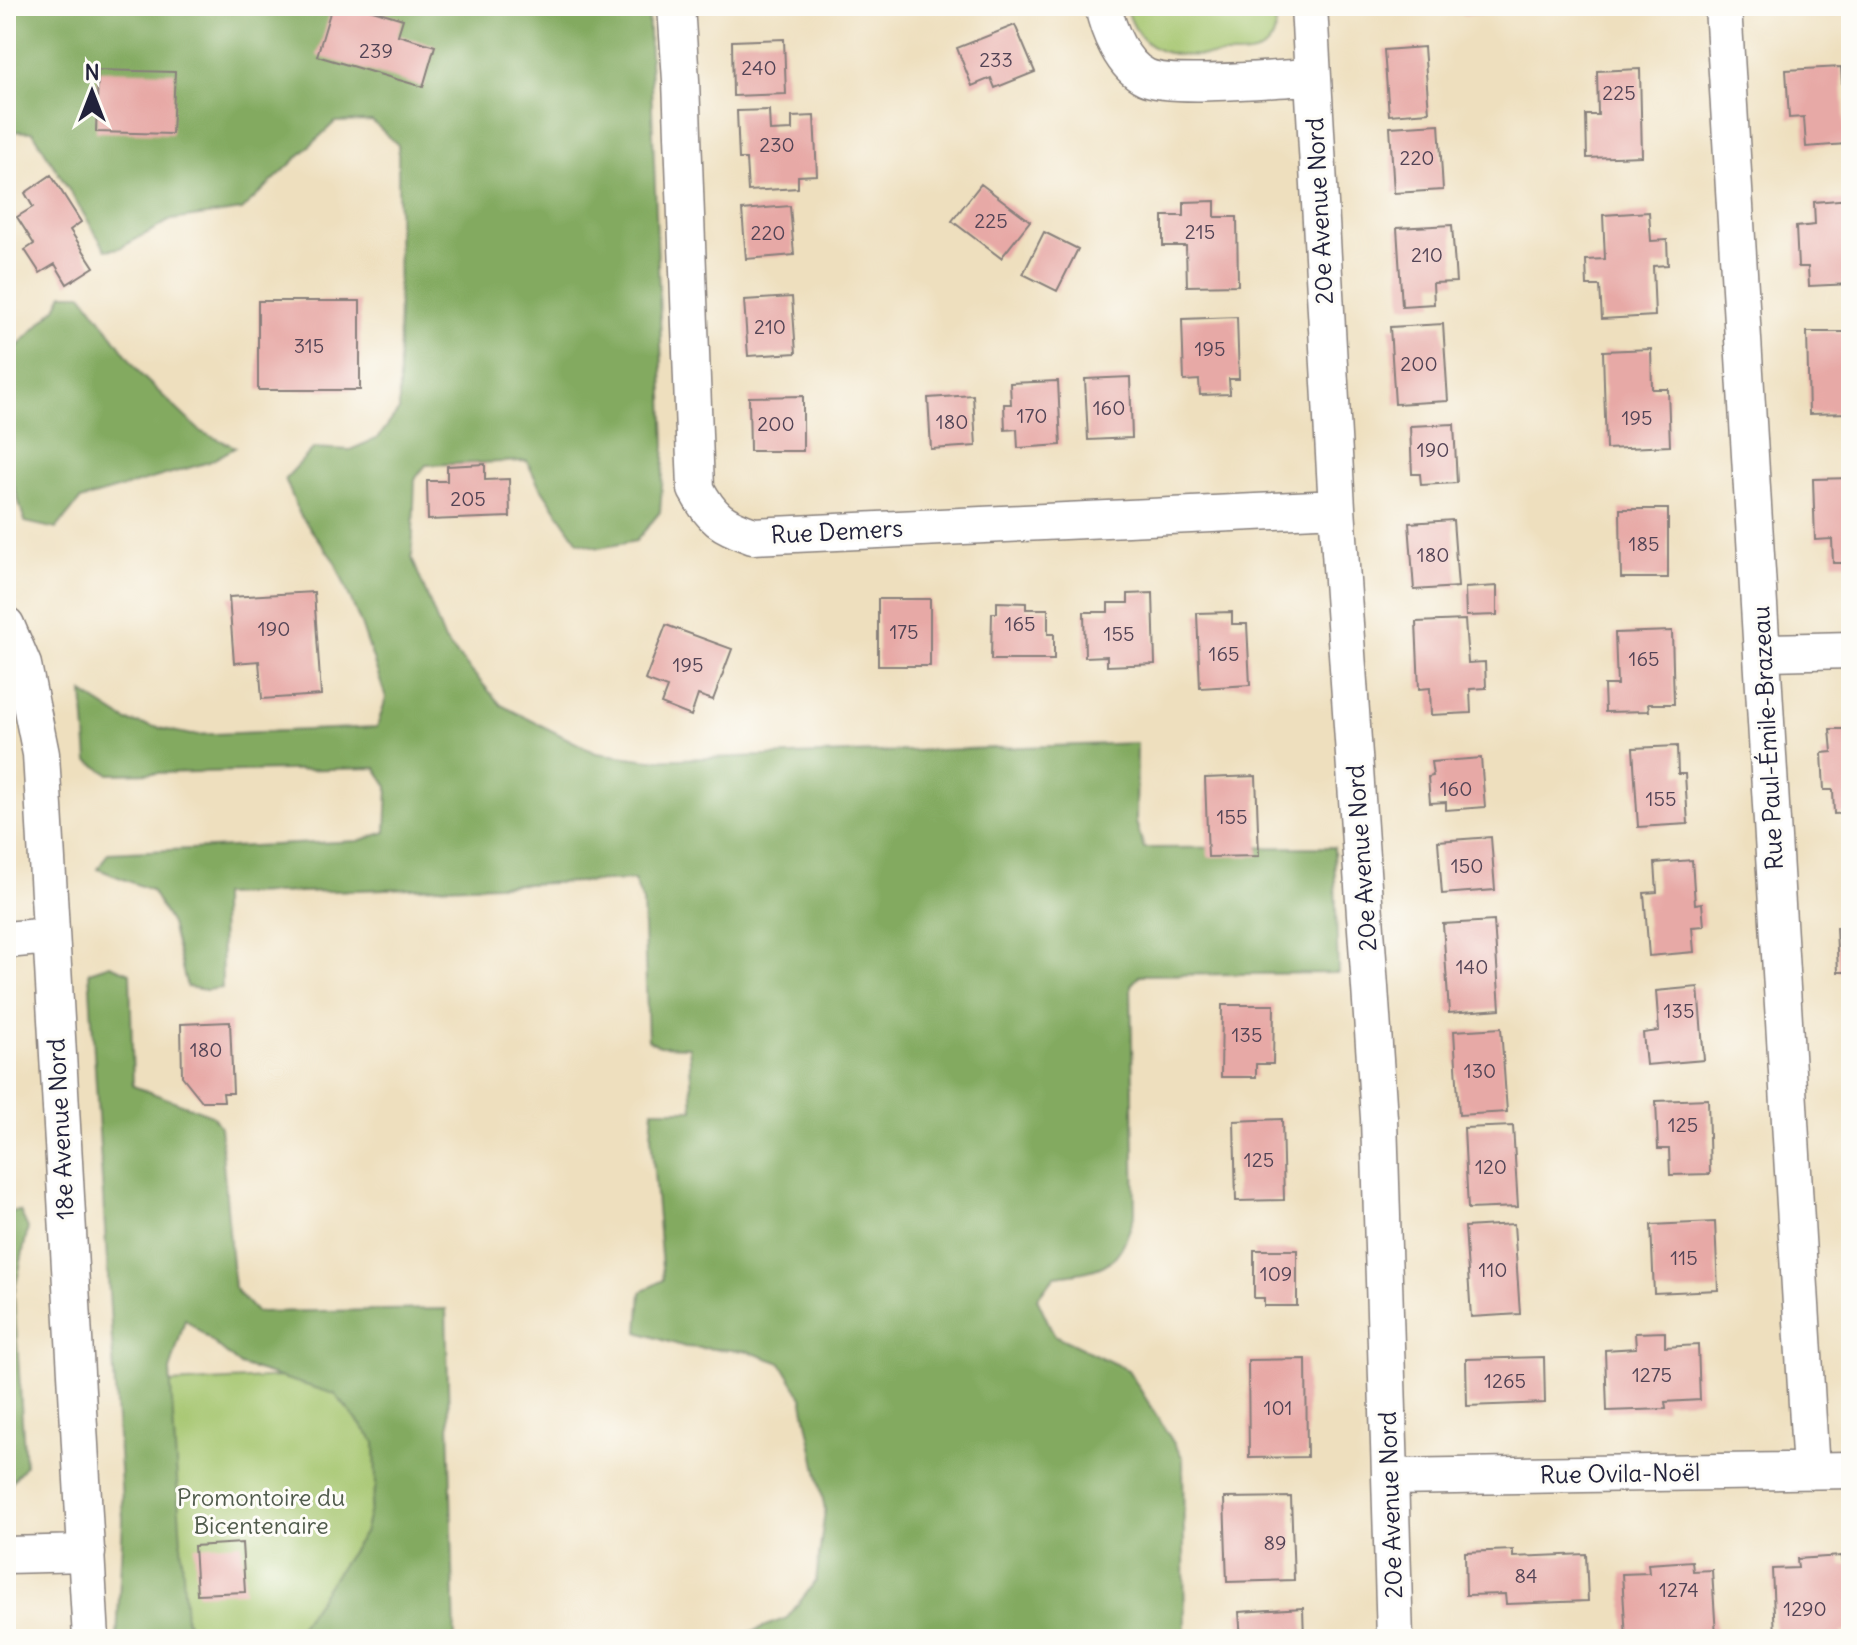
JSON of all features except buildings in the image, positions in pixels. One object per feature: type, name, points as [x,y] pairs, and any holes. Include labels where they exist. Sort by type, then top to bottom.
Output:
[{"type":"street","name":"Rue Demers","points":[[676,6],[696,489],[708,510],[724,526],[753,536],[1337,508]]},
{"type":"street","points":[[1103,6],[1107,29],[1123,56],[1146,77],[1176,83],[1312,77]]},
{"type":"street","name":"20e Avenue Nord","points":[[1309,6],[1337,508],[1379,1118],[1395,1639]]},
{"type":"street","name":"Rue Paul-Émile-Brazeau","points":[[1723,6],[1811,1471]]},
{"type":"street","name":"18e Avenue Nord","points":[[6,625],[23,665],[41,754],[91,1639]]},
{"type":"street","points":[[1764,652],[1851,650]]},
{"type":"street","points":[[6,940],[50,936]]},
{"type":"street","name":"Rue Ovila-Noël","points":[[1390,1477],[1851,1470]]},
{"type":"street","points":[[6,1555],[87,1553]]},
{"type":"green space","points":[[6,6],[648,6],[665,446],[660,512],[636,541],[599,548],[578,542],[537,482],[527,461],[426,465],[415,479],[412,558],[445,641],[501,705],[596,753],[650,760],[1137,743],[1136,822],[1144,848],[1334,847],[1338,973],[1140,975],[1131,985],[1135,1213],[1123,1244],[1109,1262],[1088,1271],[1055,1276],[1037,1298],[1054,1335],[1128,1370],[1183,1458],[1185,1639],[732,1639],[787,1618],[816,1581],[825,1510],[802,1397],[781,1363],[747,1351],[685,1347],[638,1332],[641,1292],[663,1280],[651,1136],[653,1110],[693,1110],[689,1047],[660,1046],[648,1040],[643,902],[634,880],[221,895],[222,988],[206,990],[187,987],[171,924],[151,890],[98,869],[108,853],[358,841],[386,832],[388,787],[376,768],[109,774],[88,761],[83,693],[127,721],[191,735],[377,727],[386,698],[361,624],[335,562],[300,515],[285,479],[314,448],[350,450],[378,438],[399,410],[398,145],[372,121],[335,122],[242,210],[171,220],[120,248],[106,250],[33,132],[6,131]]},
{"type":"green space","points":[[1126,6],[1276,6],[1276,28],[1270,43],[1252,53],[1176,54],[1163,52],[1141,37]]},
{"type":"green space","points":[[63,294],[82,294],[142,376],[201,432],[236,447],[209,462],[80,500],[56,529],[25,522],[6,459],[6,358],[56,308]]},
{"type":"green space","points":[[110,965],[130,973],[133,1086],[212,1115],[220,1127],[234,1288],[256,1312],[446,1309],[455,1639],[291,1639],[364,1533],[376,1486],[375,1442],[335,1394],[240,1365],[185,1319],[170,1371],[186,1620],[200,1639],[117,1639],[123,1518],[89,972]]},
{"type":"green space","points":[[20,1211],[28,1228],[14,1295],[25,1466],[6,1489],[6,1212]]},
{"type":"green space","name":"Promontoire du Bicentenaire","points":[[383,1372],[389,1639],[141,1639],[130,1385]]}]
